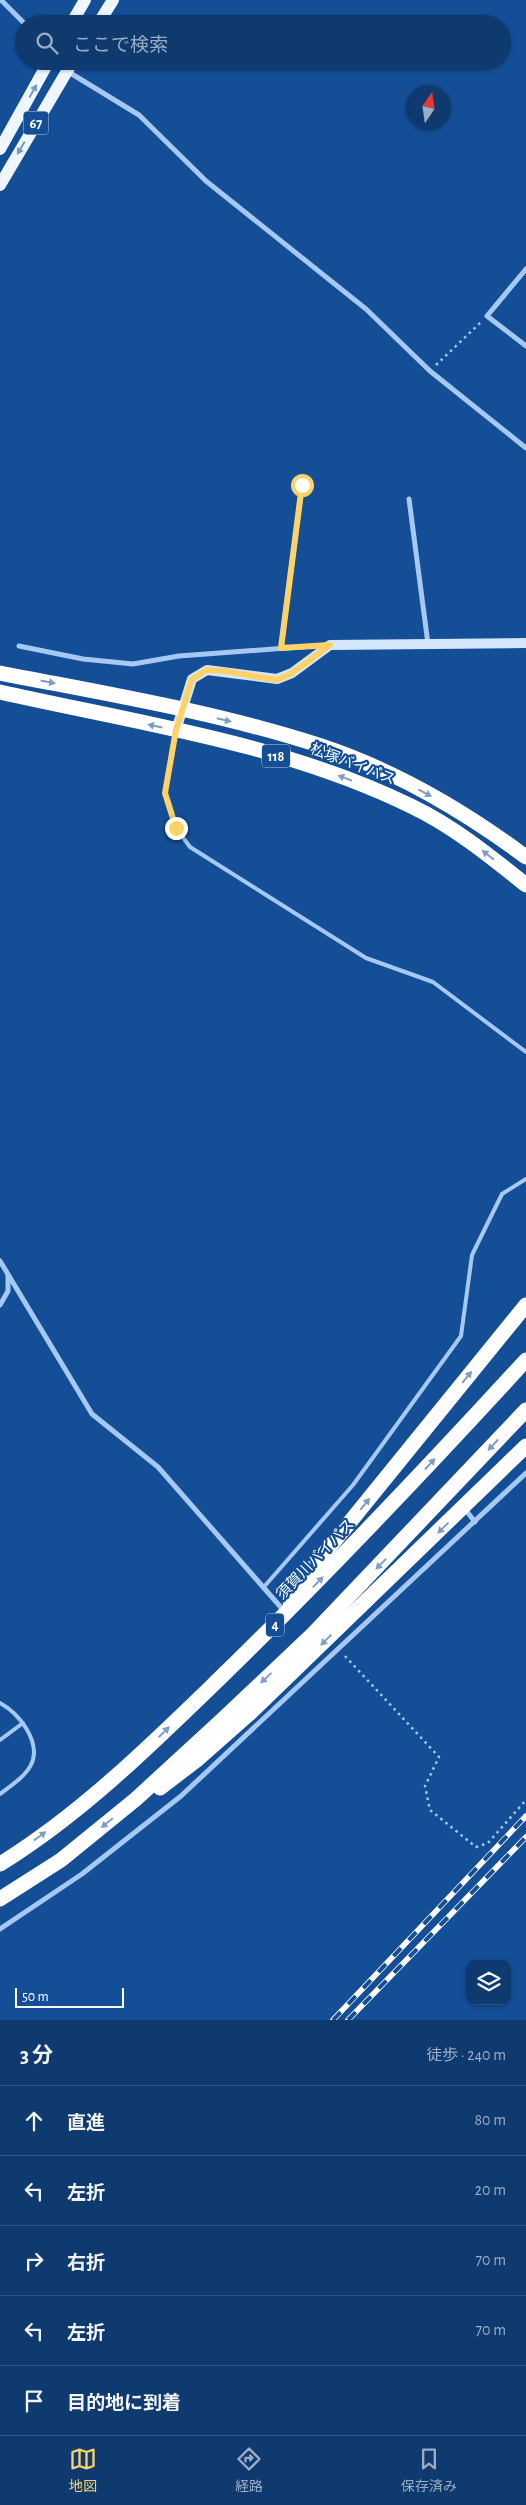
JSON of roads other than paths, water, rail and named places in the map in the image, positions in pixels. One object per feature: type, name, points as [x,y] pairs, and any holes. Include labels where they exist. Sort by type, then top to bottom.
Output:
[{"type":"highway","name":"松塚バイパス","points":[[0,673],[182,710],[258,727],[313,743],[373,767],[460,812],[496,834],[526,857]]},
{"type":"highway","name":"松塚バイパス","points":[[0,692],[255,749],[366,786],[412,806],[448,827],[484,851],[526,885]]},
{"type":"highway","points":[[287,1614],[298,1586],[526,1305]]},
{"type":"highway","name":"須賀川バイパス","points":[[0,1864],[54,1825],[139,1756],[287,1614],[411,1485],[526,1360]]},
{"type":"highway","name":"4","points":[[0,1899],[61,1860],[136,1800],[314,1634],[526,1410]]},
{"type":"highway","points":[[136,1800],[164,1786],[198,1759],[255,1719],[526,1446]]},
{"type":"highway","points":[[0,1905],[24,1884]]},
{"type":"main road","points":[[76,15],[85,0]]},
{"type":"main road","points":[[104,15],[113,0]]},
{"type":"main road","name":"67","points":[[0,149],[44,70]]},
{"type":"main road","name":"67","points":[[0,185],[67,70]]},
{"type":"street","points":[[1,0],[16,15]]},
{"type":"street","points":[[77,70],[139,114],[206,181],[366,309],[430,371],[526,448]]},
{"type":"street","points":[[526,269],[487,316],[526,346]]},
{"type":"street","points":[[281,648],[302,485]]},
{"type":"street","points":[[409,499],[428,644]]},
{"type":"street","points":[[19,646],[82,659],[133,664],[178,656],[330,645],[526,643]]},
{"type":"street","points":[[176,730],[192,679],[207,670],[277,680],[292,673],[330,645]]},
{"type":"street","points":[[0,1261],[92,1414],[158,1467],[287,1614]]},
{"type":"street","points":[[0,1305],[8,1291],[8,1275]]},
{"type":"street","points":[[0,1929],[82,1874],[181,1796],[210,1769],[255,1719],[338,1649],[476,1522],[526,1473]]},
{"type":"street","points":[[465,1508],[476,1522]]},
{"type":"street","points":[[198,1759],[210,1769]]},
{"type":"lane","points":[[176,730],[165,793],[176,828],[190,847],[366,958],[434,982],[526,1052]]},
{"type":"lane","points":[[263,1588],[353,1485],[461,1336],[472,1255],[502,1194],[526,1179]]},
{"type":"lane","points":[[0,1703],[13,1712],[23,1723],[34,1741],[31,1765],[22,1778],[0,1794]]},
{"type":"lane","points":[[0,1740],[23,1723]]},
{"type":"railway","points":[[333,2020],[526,1816]]},
{"type":"railway","points":[[348,2020],[526,1837]]}]
